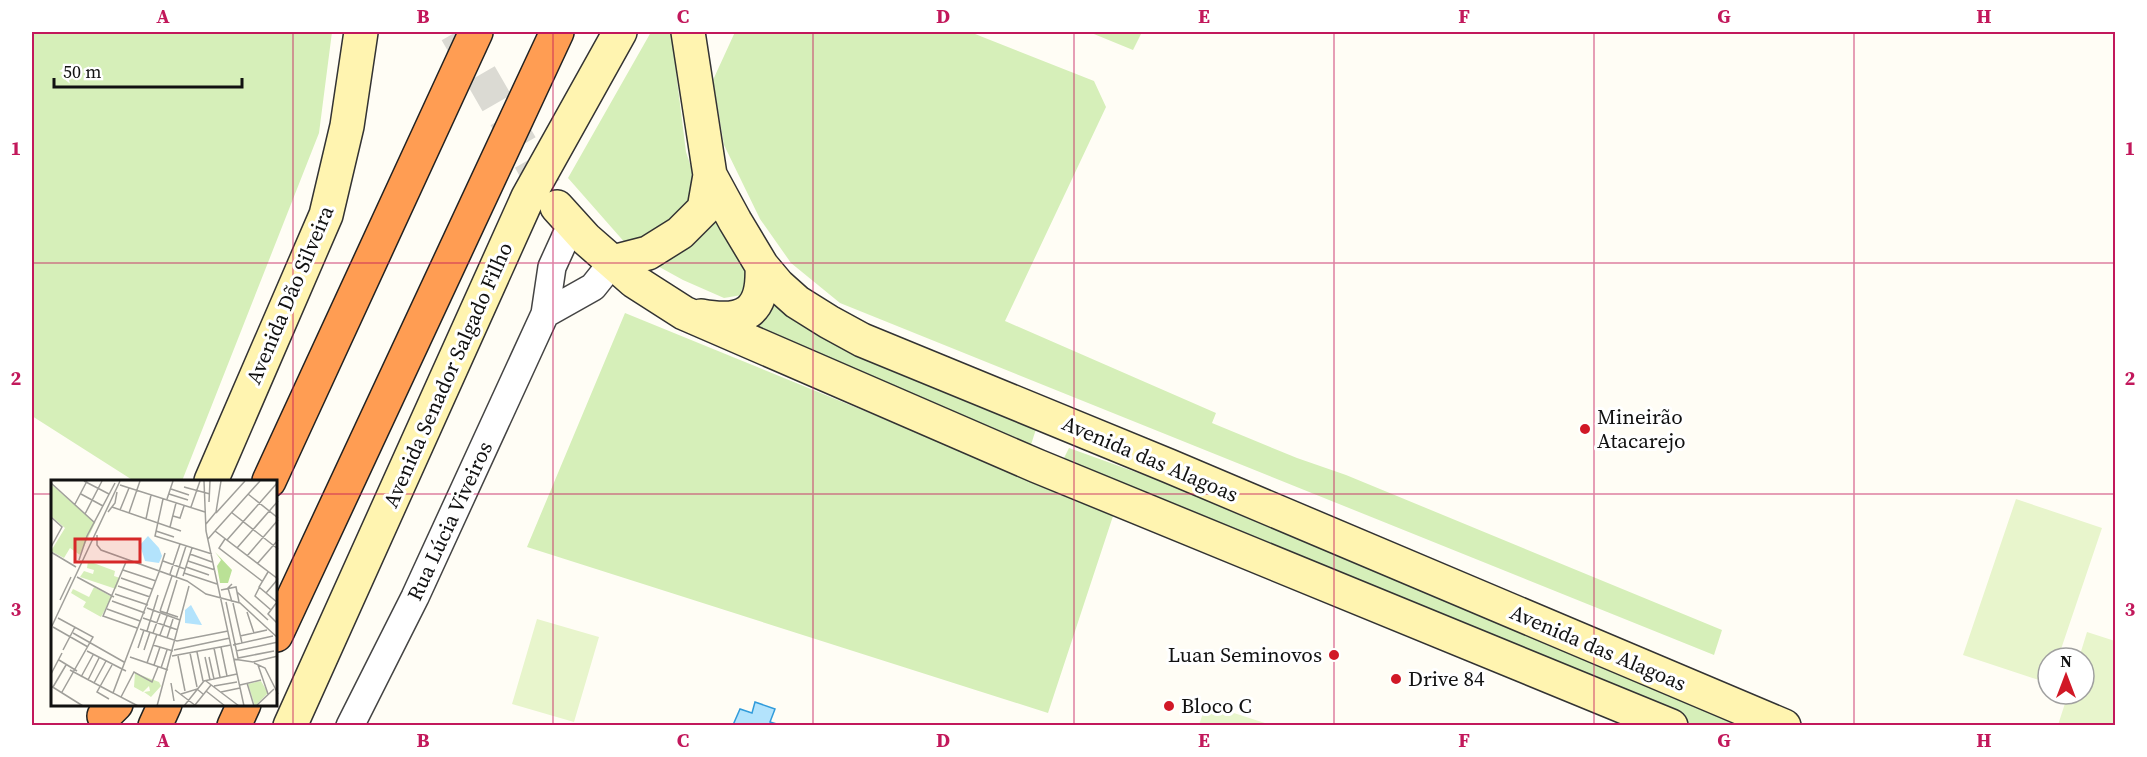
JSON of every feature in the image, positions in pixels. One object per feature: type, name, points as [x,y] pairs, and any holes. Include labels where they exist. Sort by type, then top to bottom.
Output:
[{"type":"highway","points":[[269,480],[477,32]]},
{"type":"highway","name":"Avenida Senador Salgado Filho","points":[[278,631],[557,32]]},
{"type":"highway","points":[[155,726],[165,706]]},
{"type":"highway","points":[[234,726],[244,706]]},
{"type":"main road","name":"Avenida Dão Silveira","points":[[211,480],[326,215],[347,126],[361,32]]},
{"type":"main road","name":"Avenida Senador Salgado Filho","points":[[290,726],[528,197],[620,32]]},
{"type":"main road","name":"Avenida das Alagoas","points":[[688,32],[710,175],[762,266],[797,302],[862,340],[1169,466],[1763,722]]},
{"type":"main road","points":[[613,262],[648,253],[680,233],[704,209],[710,175]]},
{"type":"main road","name":"Avenida das Alagoas","points":[[565,215],[586,239],[634,281],[684,313],[1037,466],[1671,726]]},
{"type":"main road","points":[[684,313],[712,318],[732,318],[745,315],[759,299],[763,286],[762,266]]},
{"type":"main road","points":[[1037,466],[1047,450],[1055,445],[1063,442],[1076,442],[1169,466]]},
{"type":"street","name":"Rua Lúcia Viveiros","points":[[350,726],[415,597],[545,314],[552,267],[565,215]]},
{"type":"street","points":[[545,314],[593,287],[613,262]]},
{"type":"green space","points":[[32,32],[332,32],[319,133],[182,480],[132,480],[32,416]]},
{"type":"green space","points":[[651,32],[671,32],[686,152],[697,185],[753,280],[748,294],[724,298],[683,280],[634,253],[568,178]]},
{"type":"green space","points":[[735,32],[970,32],[1094,81],[1106,107],[1005,321],[1216,413],[1212,423],[1297,458],[1346,475],[1722,630],[1714,655],[840,303],[791,263],[760,219],[724,145],[713,80]]},
{"type":"green space","points":[[1089,32],[1142,32],[1133,50]]},
{"type":"green space","points":[[777,301],[1037,426],[1029,451],[750,325]]},
{"type":"green space","points":[[625,313],[1114,513],[1048,713],[527,547]]},
{"type":"green space","points":[[1069,448],[1155,479],[1175,478],[1727,713],[1731,725],[1690,725],[1484,635],[1061,464]]},
{"type":"green space","points":[[2016,499],[2102,528],[2062,646],[2036,646],[2036,679],[1963,655]]},
{"type":"green space","points":[[537,619],[599,637],[574,722],[512,704]]},
{"type":"green space","points":[[2087,632],[2115,641],[2115,725],[2058,725],[2064,706],[2096,706],[2096,646],[2083,646]]},
{"type":"green space","points":[[1206,704],[1271,725],[1199,725]]},
{"type":"water","points":[[755,702],[775,709],[770,722],[780,725],[733,725],[740,709],[752,713]]},
{"type":"tunnel","points":[[456,32],[552,199]]},
{"type":"place","name":"Mineirão Atacarejo","points":[[1585,429]]},
{"type":"place","name":"Luan Seminovos","points":[[1334,655]]},
{"type":"place","name":"Drive 84","points":[[1396,679]]},
{"type":"place","name":"Bloco C","points":[[1169,706]]}]
